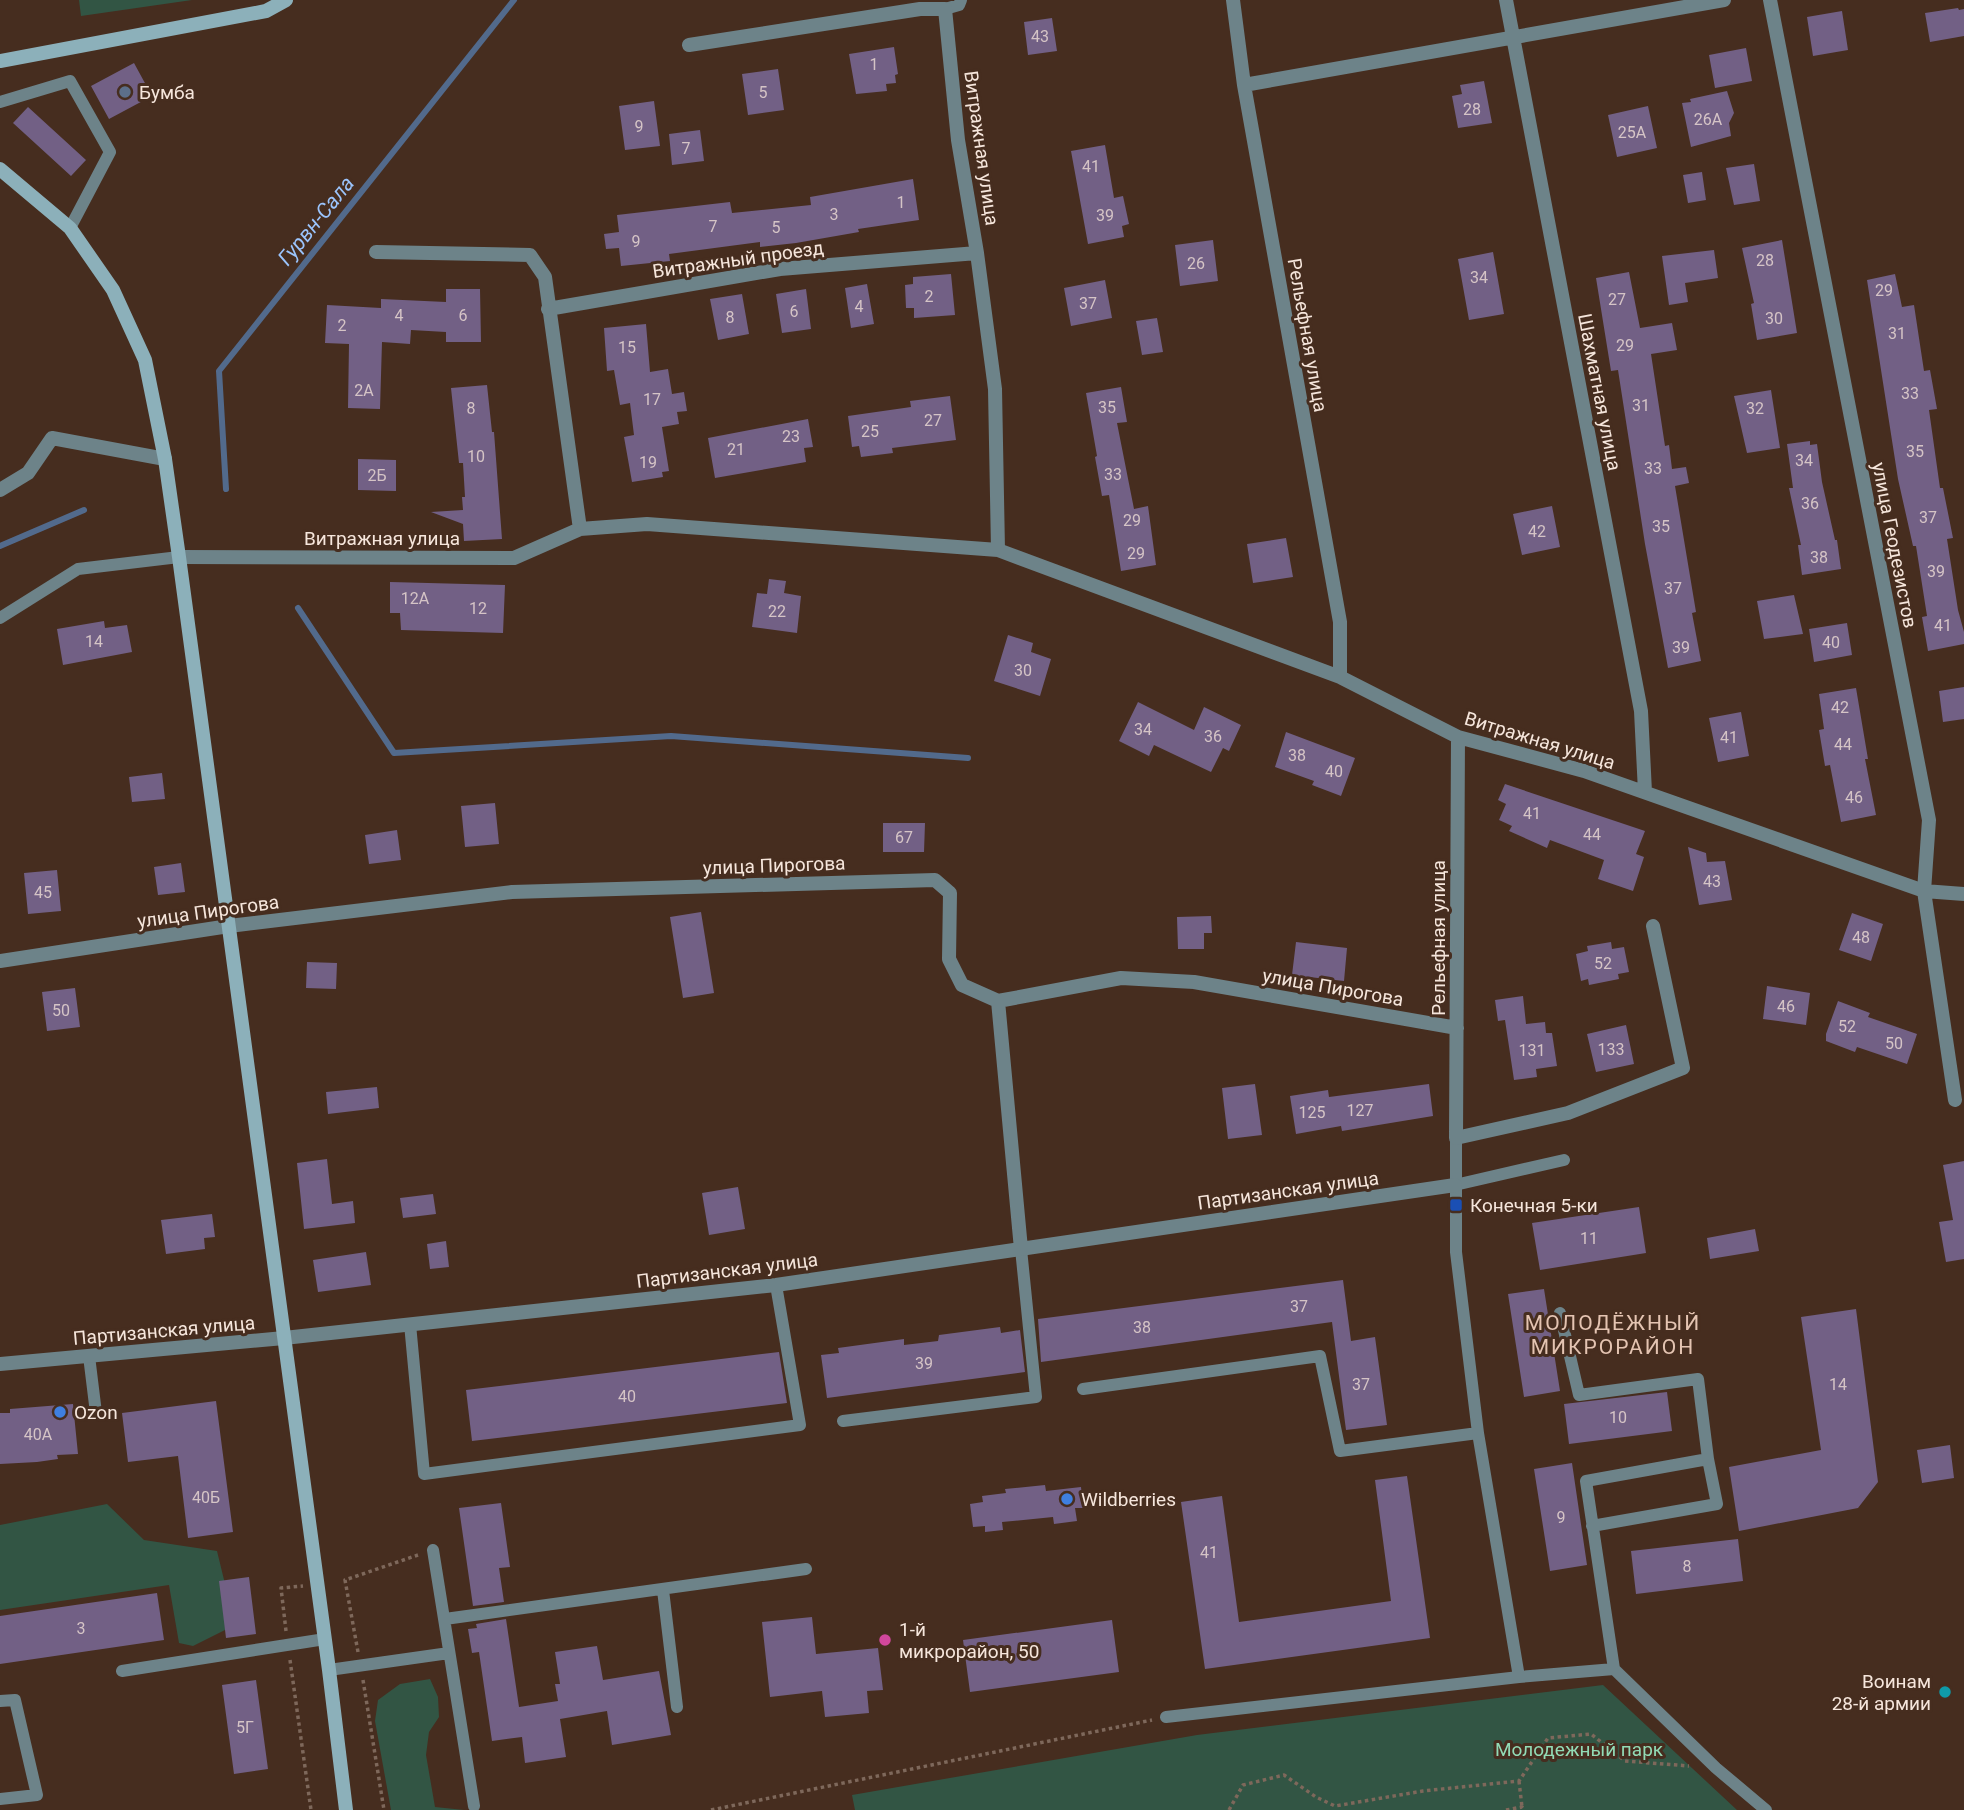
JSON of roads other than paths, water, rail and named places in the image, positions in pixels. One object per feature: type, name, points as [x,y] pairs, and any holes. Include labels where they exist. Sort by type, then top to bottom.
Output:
[{"type":"main road","points":[[0,61],[266,11],[286,0]]},
{"type":"main road","points":[[0,169],[69,228],[113,290],[145,360],[165,459],[179,557],[346,1810]]},
{"type":"street","name":"Рельефная улица","points":[[1233,0],[1244,85],[1340,622],[1340,677]]},
{"type":"street","name":"Шахматная улица","points":[[1507,0],[1641,711],[1645,792]]},
{"type":"street","points":[[1244,85],[1724,0]]},
{"type":"street","name":"улица Геодезистов","points":[[1770,0],[1929,820],[1924,891],[1955,1100]]},
{"type":"street","points":[[688,45],[920,9],[944,9]]},
{"type":"street","name":"Витражная улица","points":[[944,9],[958,141],[978,253],[995,389],[998,550]]},
{"type":"street","points":[[376,252],[530,255],[545,277],[580,529]]},
{"type":"street","name":"Витражный проезд","points":[[548,309],[780,269],[978,253]]},
{"type":"street","points":[[0,490],[29,473],[52,438],[165,459]]},
{"type":"street","name":"Витражная улица","points":[[179,557],[514,558],[580,529],[648,524],[998,550],[1340,677],[1458,737],[1584,771],[1924,891],[1964,894]]},
{"type":"street","name":"Рельефная улица","points":[[1456,1139],[1458,737]]},
{"type":"street","name":"улица Пирогова","points":[[0,961],[229,926],[512,891],[935,880],[950,893],[949,959],[962,985],[998,1001],[1121,978],[1194,982],[1457,1028]]},
{"type":"street","points":[[1456,1139],[1568,1113],[1683,1068],[1653,926]]},
{"type":"street","points":[[998,1001],[1021,1248]]},
{"type":"street","name":"Партизанская улица","points":[[0,1364],[284,1338],[776,1285],[1455,1185]]},
{"type":"lane","points":[[944,9],[959,5],[961,0]]},
{"type":"lane","points":[[0,102],[70,81],[110,152],[69,228]]},
{"type":"lane","points":[[0,618],[78,569],[179,557]]},
{"type":"lane","points":[[1456,1139],[1456,1252],[1478,1433],[1519,1677]]},
{"type":"lane","points":[[1455,1185],[1564,1160]]},
{"type":"lane","points":[[843,1421],[1036,1397],[1021,1248]]},
{"type":"lane","points":[[410,1324],[424,1474],[800,1425],[776,1285]]},
{"type":"lane","points":[[1560,1313],[1579,1395],[1698,1379],[1708,1459],[1717,1504],[1592,1525]]},
{"type":"lane","points":[[89,1356],[96,1413]]},
{"type":"lane","points":[[1083,1390],[1320,1356],[1340,1451],[1478,1433]]},
{"type":"lane","points":[[1708,1459],[1586,1481],[1614,1669],[1716,1768],[1766,1810]]},
{"type":"lane","points":[[433,1550],[474,1806]]},
{"type":"lane","points":[[445,1619],[806,1569]]},
{"type":"lane","points":[[663,1590],[677,1707]]},
{"type":"lane","points":[[122,1671],[325,1639]]},
{"type":"lane","points":[[329,1670],[449,1653]]},
{"type":"lane","points":[[1166,1717],[1519,1677],[1614,1669]]},
{"type":"lane","points":[[0,1701],[15,1700],[37,1795],[0,1799]]},
{"type":"waterway","name":"Гурвн-Сала","points":[[226,489],[219,371],[514,0]]},
{"type":"waterway","points":[[0,546],[84,510]]},
{"type":"waterway","points":[[298,608],[394,753],[671,736],[968,758]]},
{"type":"place","name":"Бумба","points":[[125,92]]},
{"type":"place","name":"Конечная 5-ки","points":[[1456,1205]]},
{"type":"place","name":"Ozon","points":[[60,1412]]},
{"type":"place","name":"Wildberries","points":[[1067,1499]]},
{"type":"place","name":"1-й микрорайон, 50","points":[[885,1640]]},
{"type":"place","name":"Воинам 28-й армии","points":[[1945,1692]]},
{"type":"district","name":"МОЛОДЁЖНЫЙ МИКРОРАЙОН","points":[[1613,1335]]},
{"type":"park label","name":"Молодежный парк","points":[[1579,1749]]}]
